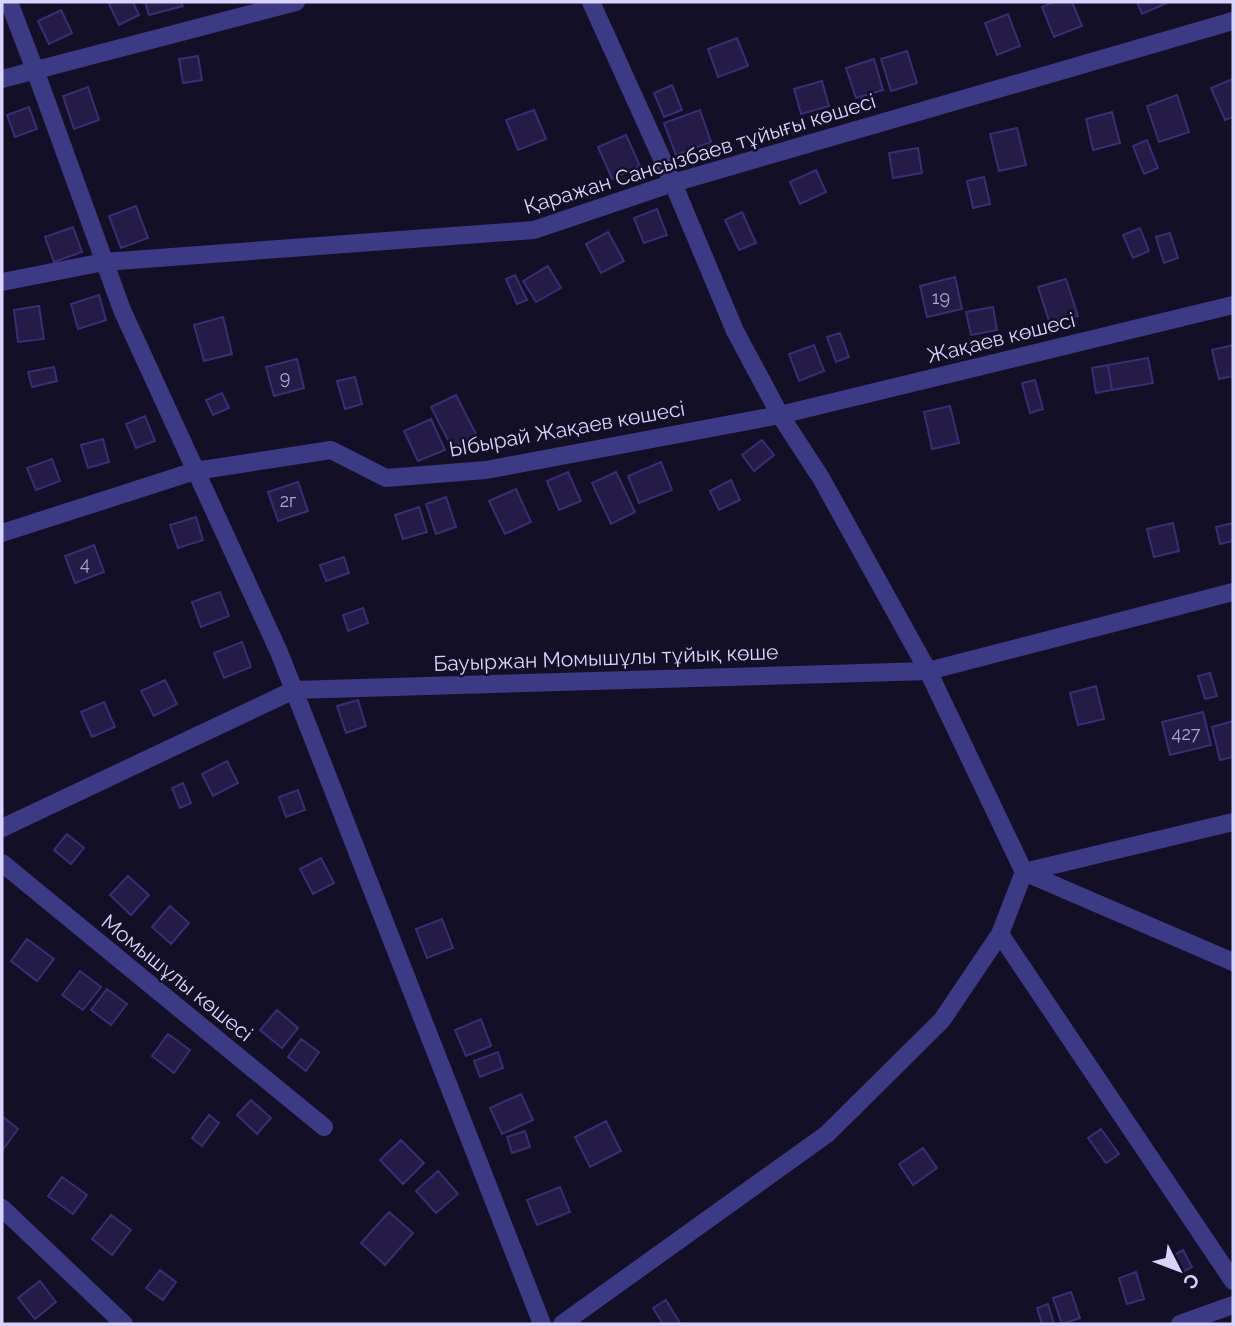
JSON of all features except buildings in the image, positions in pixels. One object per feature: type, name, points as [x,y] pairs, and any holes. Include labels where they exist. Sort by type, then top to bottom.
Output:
[{"type":"street","points":[[9,2],[122,310],[274,640],[542,1324]]},
{"type":"street","points":[[2,79],[296,2]]},
{"type":"street","points":[[591,2],[674,183],[734,331],[779,415],[821,478],[928,671],[1024,872],[1233,962]]},
{"type":"street","name":"Қаражан Сансызбаев тұйығы көшесі","points":[[2,282],[104,262],[534,230],[674,183],[1233,21]]},
{"type":"street","name":"Жақаев көшесі","points":[[779,415],[1233,304]]},
{"type":"street","name":"Ыбырай Жақаев көшесі","points":[[2,533],[195,471],[331,450],[386,478],[486,470],[779,415]]},
{"type":"street","name":"Бауыржан Момышұлы тұйық көше","points":[[2,828],[294,690],[928,671],[1233,592]]},
{"type":"street","points":[[1024,872],[1233,822]]},
{"type":"street","name":"Момышұлы көшесі","points":[[2,863],[324,1127]]},
{"type":"street","points":[[562,1324],[827,1134],[942,1020],[1000,934],[1024,872]]},
{"type":"street","points":[[1000,934],[1233,1281]]},
{"type":"street","points":[[2,1208],[124,1324]]},
{"type":"street","points":[[1180,1324],[1233,1306]]}]
